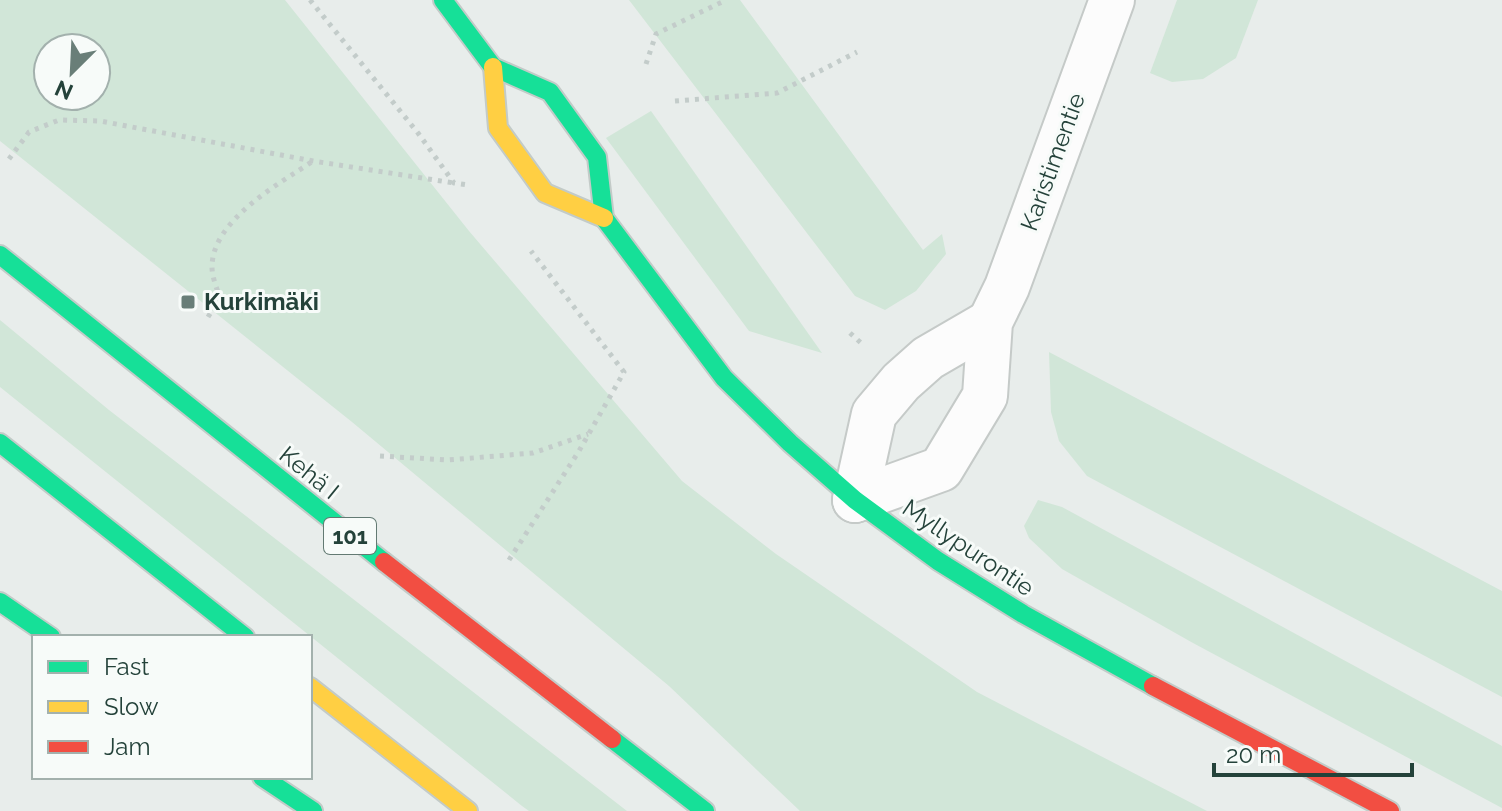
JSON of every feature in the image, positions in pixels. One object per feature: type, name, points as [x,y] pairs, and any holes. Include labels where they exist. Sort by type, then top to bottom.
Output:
[{"type":"main road","points":[[443,0],[493,67],[550,92],[597,157],[604,218],[545,193],[536,181],[498,128],[493,67]]},
{"type":"main road","name":"Myllypurontie","points":[[604,218],[724,378],[790,443],[855,500],[938,561],[1023,614],[1390,811]]},
{"type":"main road","name":"Kehä I","points":[[0,255],[322,514],[705,811]]},
{"type":"main road","points":[[0,443],[242,635]]},
{"type":"main road","points":[[0,602],[48,635]]},
{"type":"main road","points":[[312,689],[468,811]]},
{"type":"main road","points":[[265,779],[313,811]]},
{"type":"street","name":"Karistimentie","points":[[855,500],[941,469],[985,396],[990,322],[1007,287],[1112,0]]},
{"type":"street","points":[[855,500],[874,414],[901,382],[928,358],[990,322]]},
{"type":"path","points":[[310,0],[418,133],[454,183]]},
{"type":"path","points":[[646,64],[656,34],[726,0]]},
{"type":"path","points":[[675,101],[777,93],[857,52]]},
{"type":"path","points":[[9,159],[29,132],[59,120],[100,121],[313,161],[480,187]]},
{"type":"path","points":[[208,317],[220,298],[212,267],[221,237],[253,200],[313,161]]},
{"type":"path","points":[[509,560],[589,434],[624,372],[527,247]]},
{"type":"path","points":[[380,456],[448,460],[533,453],[589,434]]},
{"type":"green space","points":[[0,0],[285,0],[469,231],[682,481],[776,554],[977,692],[1207,811],[800,811],[669,686],[352,422],[0,141]]},
{"type":"green space","points":[[629,0],[740,0],[923,250],[942,234],[946,254],[916,291],[885,310],[855,296]]},
{"type":"green space","points":[[1177,0],[1258,0],[1236,58],[1203,79],[1172,82],[1150,73]]},
{"type":"green space","points":[[651,111],[822,353],[749,331],[606,138]]},
{"type":"green space","points":[[0,320],[109,410],[627,811],[529,811],[0,387]]},
{"type":"green space","points":[[1049,352],[1502,591],[1502,697],[1087,476],[1059,441],[1051,412]]},
{"type":"green space","points":[[1038,500],[1062,507],[1502,746],[1502,808],[1193,643],[1062,569],[1029,538],[1024,526]]},
{"type":"traffic: fast","points":[[443,0],[493,67],[550,92],[597,157],[604,218],[724,378],[790,443],[855,500],[938,561],[1023,614],[1153,686]]},
{"type":"traffic: fast","points":[[0,255],[384,562]]},
{"type":"traffic: fast","points":[[0,443],[242,635]]},
{"type":"traffic: fast","points":[[0,602],[48,635]]},
{"type":"traffic: fast","points":[[612,739],[705,811]]},
{"type":"traffic: fast","points":[[265,779],[313,811]]},
{"type":"traffic: slow","points":[[493,67],[498,128],[545,193],[604,218]]},
{"type":"traffic: slow","points":[[312,689],[468,811]]},
{"type":"traffic: jam","points":[[384,562],[612,739]]},
{"type":"traffic: jam","points":[[1153,686],[1390,811]]},
{"type":"place","name":"Kurkimäki","points":[[188,302]]}]
